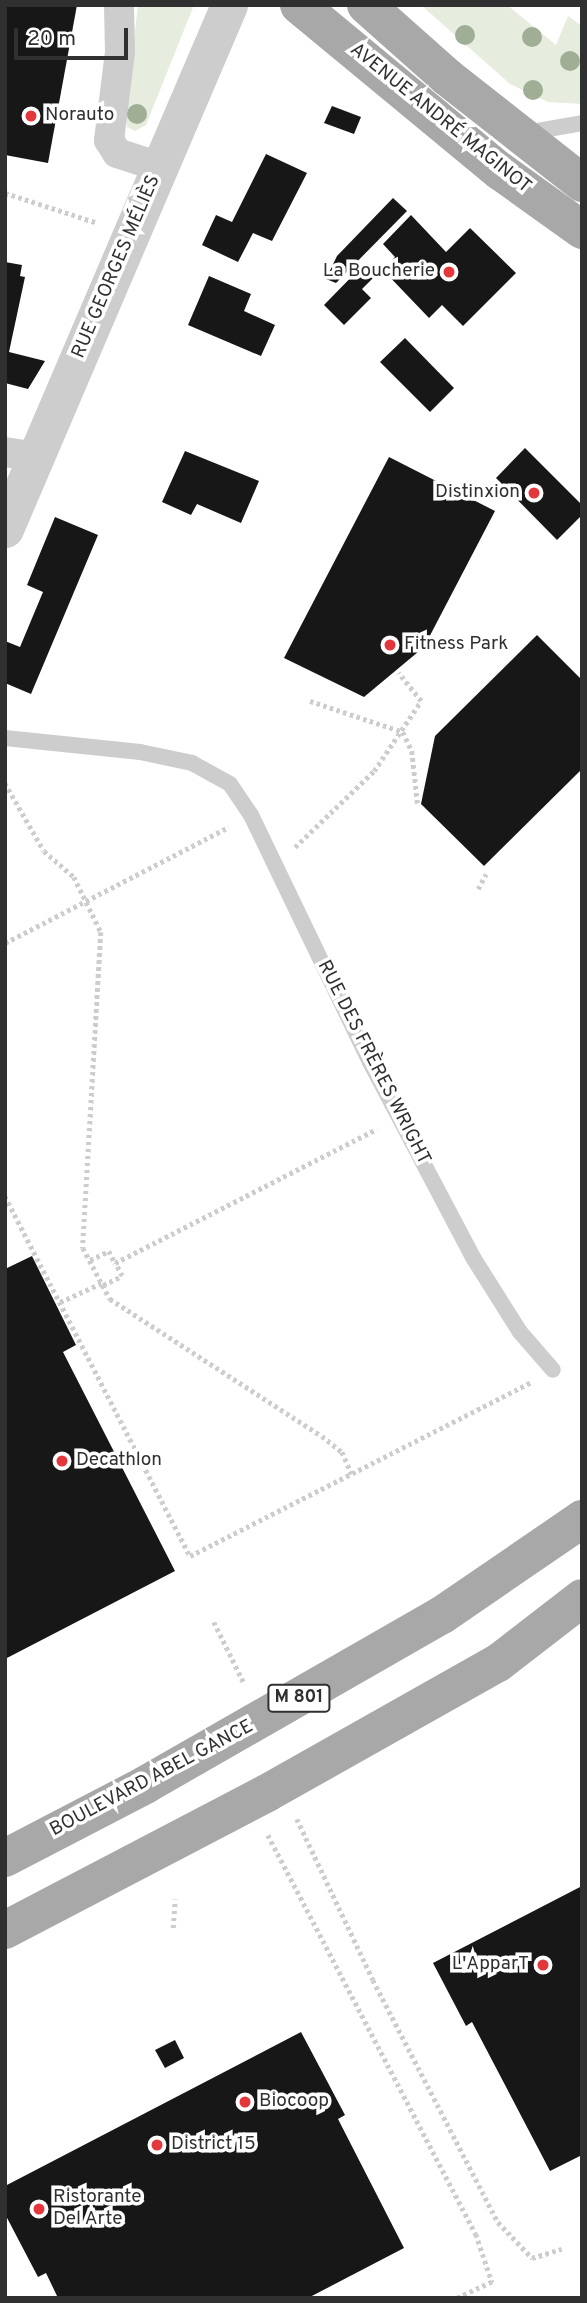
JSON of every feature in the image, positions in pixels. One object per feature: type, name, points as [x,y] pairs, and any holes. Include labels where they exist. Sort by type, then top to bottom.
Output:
[{"type":"main road","name":"AVENUE ANDRÉ MAGINOT","points":[[299,5],[500,171],[582,230]]},
{"type":"main road","name":"AVENUE ANDRÉ MAGINOT","points":[[366,5],[517,135],[582,183]]},
{"type":"main road","name":"BOULEVARD ABEL GANCE","points":[[5,1858],[145,1785],[442,1615],[582,1519]]},
{"type":"main road","points":[[5,1930],[267,1793],[498,1663],[582,1598]]},
{"type":"main road","points":[[5,1840],[145,1785]]},
{"type":"street","points":[[119,5],[120,52],[109,140],[117,153],[160,167]]},
{"type":"street","name":"RUE GEORGES MÉLIÈS","points":[[5,530],[21,455],[160,167],[229,5]]},
{"type":"lane","points":[[517,135],[582,123]]},
{"type":"lane","name":"RUE DES FRÈRES WRIGHT","points":[[5,738],[140,752],[191,764],[230,784],[251,815],[400,1118],[474,1259],[520,1332],[553,1370]]},
{"type":"path","points":[[5,193],[106,227]]},
{"type":"path","points":[[275,866],[374,771],[403,732],[421,701],[398,673]]},
{"type":"path","points":[[310,701],[403,732],[412,751],[418,806]]},
{"type":"path","points":[[5,783],[44,851],[74,877],[101,932],[83,1248],[110,1299],[322,1436],[342,1452],[352,1474]]},
{"type":"path","points":[[5,943],[251,815]]},
{"type":"path","points":[[478,889],[486,874]]},
{"type":"path","points":[[116,1264],[400,1118]]},
{"type":"path","points":[[5,1196],[190,1556],[553,1370]]},
{"type":"path","points":[[60,1302],[121,1276],[109,1251],[90,1260]]},
{"type":"path","points":[[214,1622],[247,1690]]},
{"type":"path","points":[[293,1811],[373,1980],[498,2222],[531,2258],[562,2249]]},
{"type":"path","points":[[264,1828],[476,2234],[492,2282],[457,2298]]},
{"type":"path","points":[[173,1928],[174,1899]]},
{"type":"shaded area","points":[[138,5],[194,5],[146,125],[135,131],[127,127],[125,114]]},
{"type":"shaded area","points":[[421,5],[507,5],[556,45],[568,16],[582,26],[582,104],[548,102],[510,84]]},
{"type":"building","name":"Norauto","points":[[5,5],[77,5],[48,163],[5,155]]},
{"type":"building","points":[[332,106],[361,117],[354,134],[324,123]]},
{"type":"building","points":[[266,154],[307,173],[272,241],[253,233],[238,262],[202,245],[216,215],[232,222]]},
{"type":"building","points":[[393,198],[407,211],[336,283],[326,279],[337,256]]},
{"type":"building","name":"La Boucherie","points":[[411,215],[446,252],[470,228],[516,273],[463,326],[442,305],[429,318],[383,270],[395,257],[383,244]]},
{"type":"building","points":[[5,262],[22,265],[20,276],[25,277],[9,352],[45,361],[28,389],[5,383]]},
{"type":"building","points":[[365,263],[376,275],[362,289],[371,298],[344,325],[324,305]]},
{"type":"building","points":[[209,276],[251,294],[244,311],[275,325],[261,356],[188,325]]},
{"type":"building","points":[[405,338],[454,388],[430,412],[380,362]]},
{"type":"building","points":[[525,448],[582,505],[582,515],[557,540],[496,478]]},
{"type":"building","points":[[185,451],[259,481],[241,523],[197,504],[191,515],[162,502]]},
{"type":"building","points":[[389,457],[495,511],[424,647],[364,697],[284,658]]},
{"type":"building","points":[[55,517],[98,535],[31,694],[5,683],[5,641],[20,647],[43,592],[27,585]]},
{"type":"building","points":[[537,635],[582,680],[582,769],[484,866],[421,804],[435,736]]},
{"type":"building","name":"Decathlon","points":[[32,1256],[76,1345],[63,1352],[175,1571],[5,1659],[5,1269]]},
{"type":"building","points":[[582,1886],[582,2155],[550,2171],[472,2022],[466,2026],[433,1963]]},
{"type":"building","points":[[301,2032],[345,2115],[338,2119],[404,2248],[308,2298],[58,2298],[46,2273],[38,2277],[5,2214],[5,2186]]},
{"type":"building","points":[[175,2040],[184,2058],[165,2068],[155,2050]]},
{"type":"place","name":"Norauto","points":[[31,116]]},
{"type":"place","name":"La Boucherie","points":[[449,272]]},
{"type":"place","name":"Distinxion","points":[[534,493]]},
{"type":"place","name":"Fitness Park","points":[[390,645]]},
{"type":"place","name":"Decathlon","points":[[62,1461]]},
{"type":"place","name":"L'ApparT","points":[[543,1965]]},
{"type":"place","name":"Biocoop","points":[[245,2102]]},
{"type":"place","name":"District 15","points":[[157,2145]]},
{"type":"place","name":"Ristorante Del Arte","points":[[39,2209]]}]
